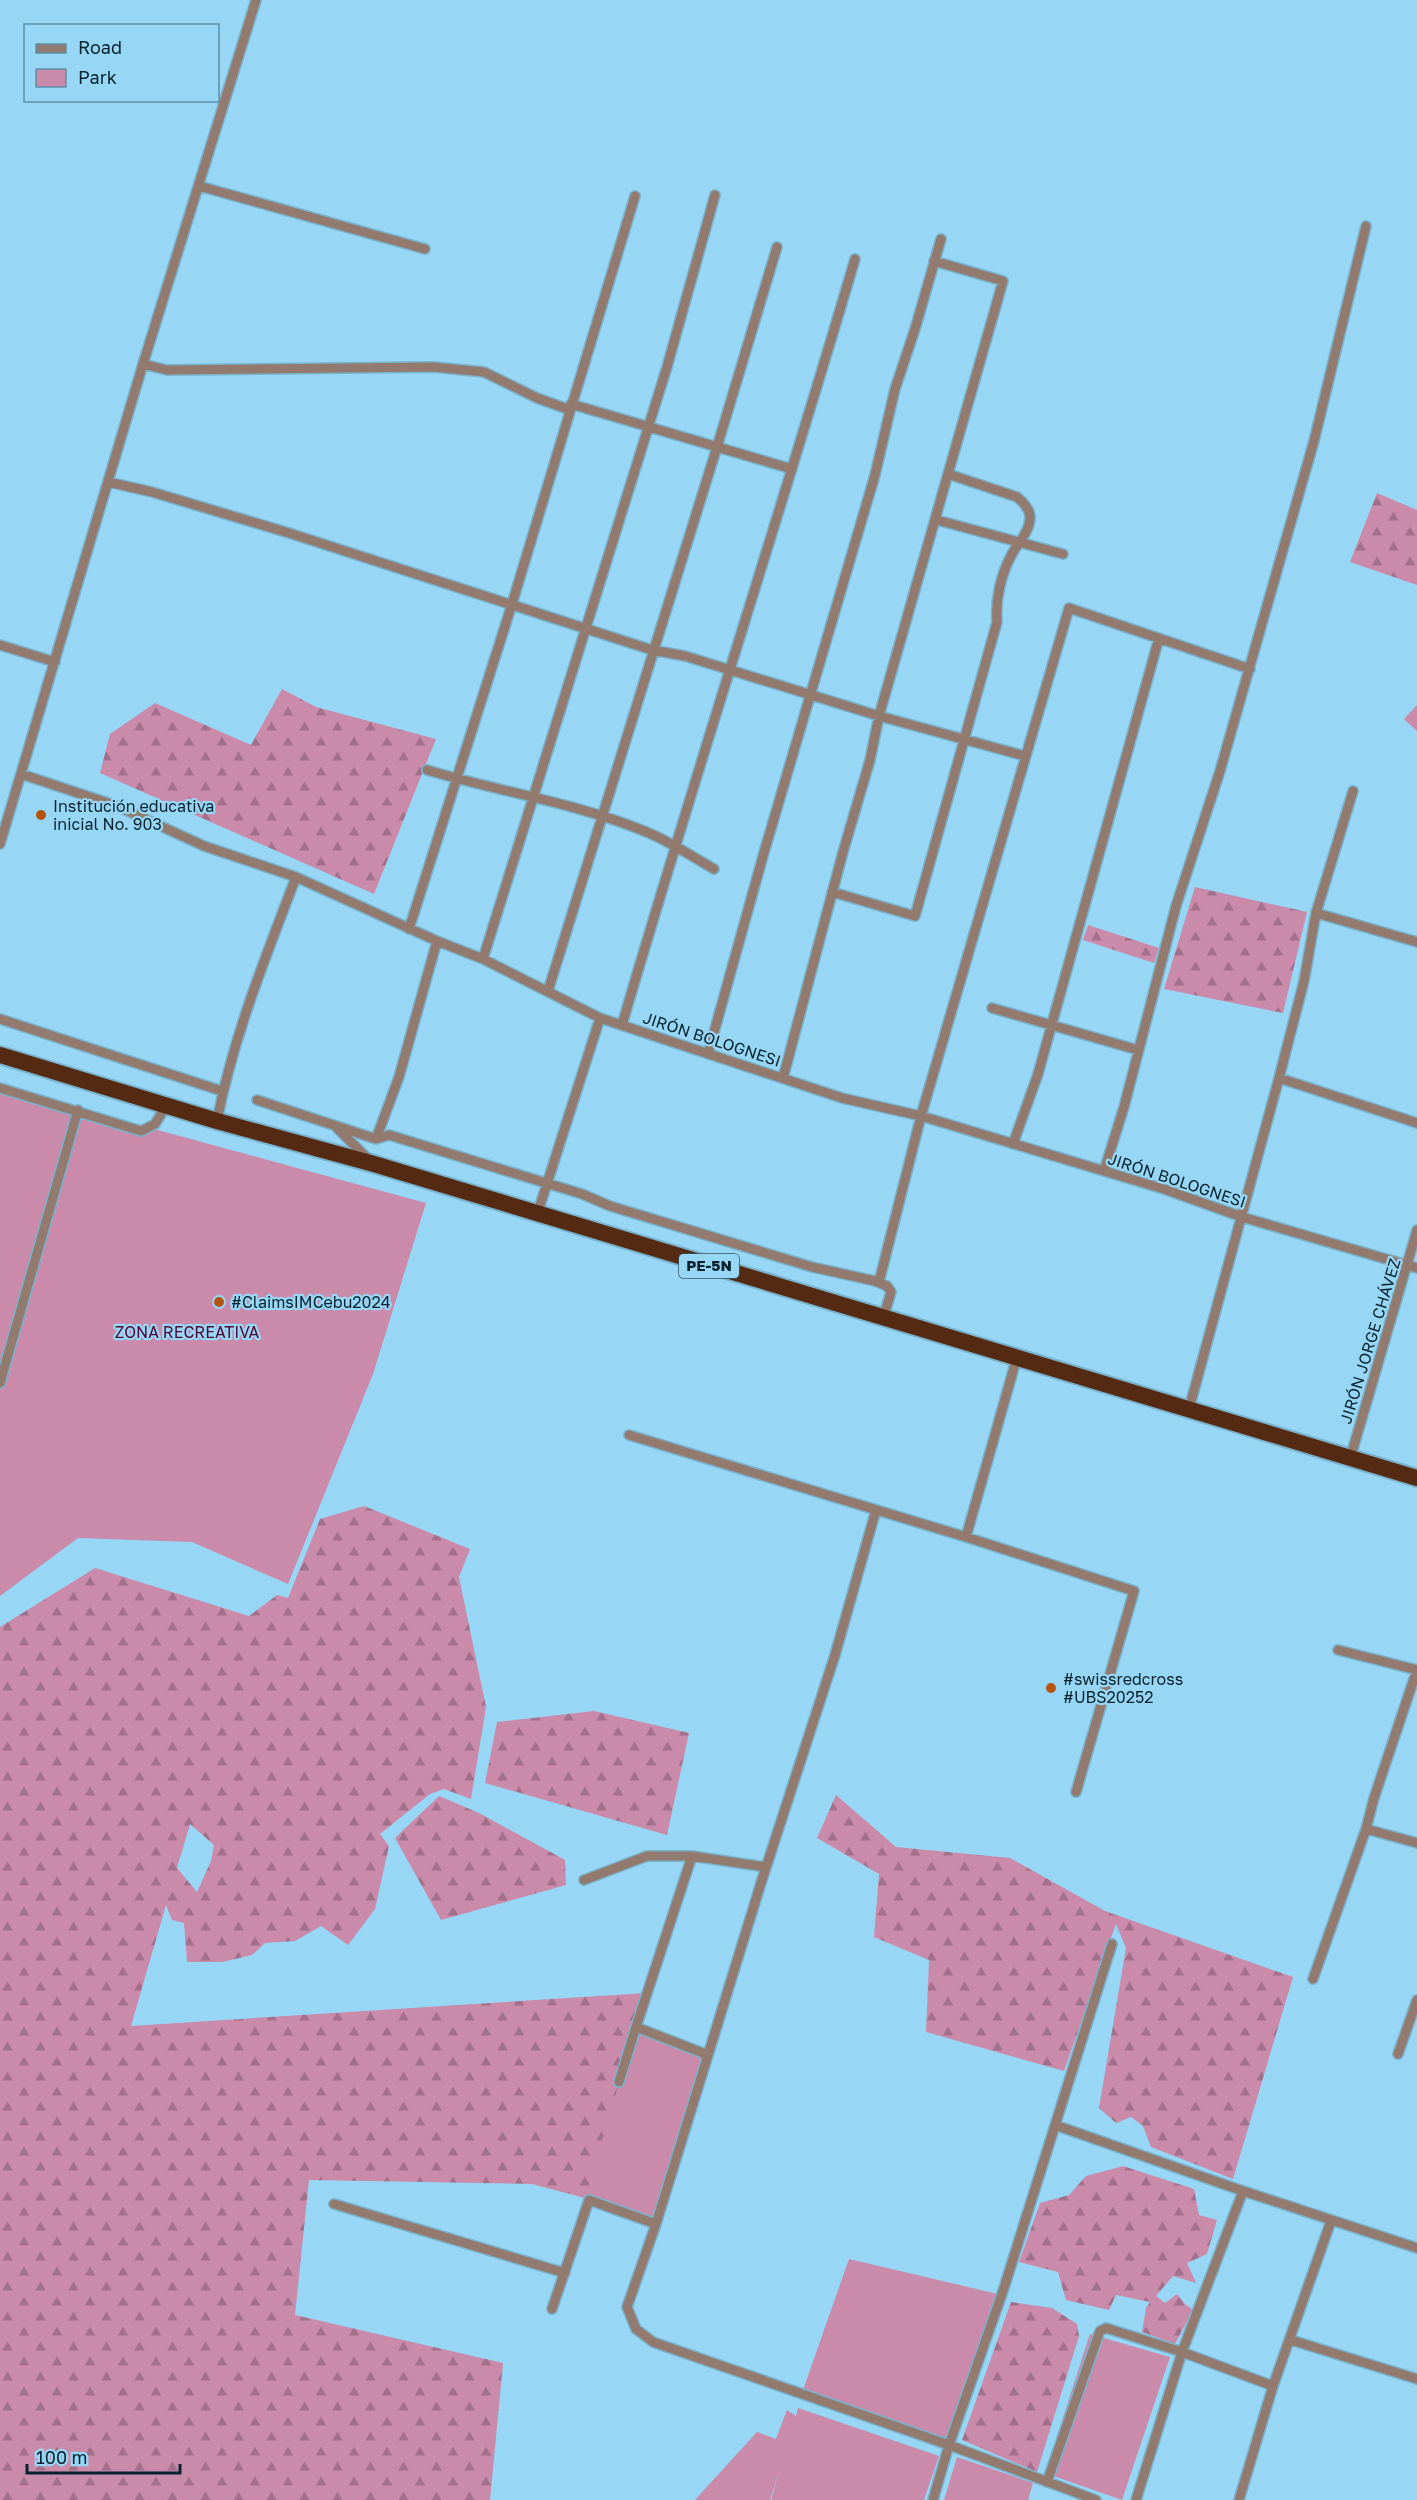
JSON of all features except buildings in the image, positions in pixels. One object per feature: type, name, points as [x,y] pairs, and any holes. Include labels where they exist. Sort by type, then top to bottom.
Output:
[{"type":"highway","name":"PE-5N","points":[[0,1055],[217,1121],[374,1164],[537,1215],[1417,1478]]},
{"type":"street","points":[[0,844],[143,364],[256,0]]},
{"type":"street","points":[[199,186],[425,249]]},
{"type":"street","points":[[483,959],[667,367],[715,195]]},
{"type":"street","points":[[409,928],[458,779],[635,196]]},
{"type":"street","points":[[1104,1172],[1124,1107],[1176,906],[1250,669],[1314,441],[1366,226]]},
{"type":"street","points":[[708,1054],[875,475],[894,389],[941,239]]},
{"type":"street","points":[[548,991],[777,247]]},
{"type":"street","points":[[622,1024],[674,846],[855,259]]},
{"type":"street","points":[[783,1078],[832,892],[870,760],[879,716],[937,520],[1003,281],[934,261]]},
{"type":"street","points":[[143,364],[166,370],[433,367],[484,372],[537,398],[648,426],[792,469]]},
{"type":"street","points":[[832,892],[915,916],[997,622],[995,606],[1007,565],[1028,528],[1030,515],[1025,504],[1008,493],[948,474]]},
{"type":"street","points":[[108,482],[220,512],[652,650],[685,656],[879,716],[1025,756]]},
{"type":"street","points":[[937,520],[1063,554]]},
{"type":"street","points":[[879,1282],[921,1116],[1069,608],[1250,669]]},
{"type":"street","points":[[1013,1144],[1038,1074],[1159,638]]},
{"type":"street","points":[[0,645],[55,662]]},
{"type":"street","points":[[427,770],[566,805],[650,834],[714,869]]},
{"type":"street","name":"JIRÓN BOLOGNESI","points":[[21,774],[117,806],[204,846],[296,877],[437,941],[483,959],[600,1018],[843,1098],[921,1116],[1242,1217],[1413,1267]]},
{"type":"street","points":[[1189,1409],[1304,981],[1316,913],[1353,791]]},
{"type":"street","points":[[217,1121],[222,1091],[264,962],[296,877]]},
{"type":"street","points":[[1316,913],[1417,942]]},
{"type":"street","points":[[376,1139],[399,1077],[437,941]]},
{"type":"street","points":[[992,1008],[1138,1050]]},
{"type":"street","points":[[537,1215],[600,1018]]},
{"type":"street","points":[[0,1019],[222,1091]]},
{"type":"street","points":[[1279,1078],[1417,1123]]},
{"type":"street","points":[[0,1088],[141,1131],[155,1124],[166,1106]]},
{"type":"street","points":[[256,1100],[376,1139],[389,1135],[467,1158],[546,1185],[582,1194],[610,1206],[812,1267],[879,1282],[887,1286],[891,1292],[883,1319]]},
{"type":"street","points":[[0,1383],[78,1110]]},
{"type":"street","points":[[336,1127],[374,1164]]},
{"type":"street","name":"JIRÓN JORGE CHÁVEZ","points":[[1350,1459],[1413,1267],[1417,1230]]},
{"type":"street","points":[[966,1537],[1017,1357]]},
{"type":"street","points":[[629,1435],[966,1537],[1134,1591],[1076,1792]]},
{"type":"street","points":[[876,1510],[835,1655],[766,1867],[656,2224],[627,2307],[636,2329],[653,2342],[949,2445],[1096,2500]]},
{"type":"street","points":[[1313,1979],[1366,1828],[1417,1670],[1338,1650]]},
{"type":"street","points":[[1366,1828],[1417,1842]]},
{"type":"street","points":[[584,1880],[647,1856],[692,1856],[766,1867]]},
{"type":"street","points":[[619,2082],[692,1856]]},
{"type":"street","points":[[933,2500],[949,2445],[1003,2291],[1112,1944]]},
{"type":"street","points":[[1398,2054],[1417,2002]]},
{"type":"street","points":[[636,2027],[708,2055]]},
{"type":"street","points":[[1055,2125],[1331,2221],[1417,2248]]},
{"type":"street","points":[[1136,2500],[1182,2352],[1243,2191]]},
{"type":"street","points":[[552,2309],[590,2200],[656,2224]]},
{"type":"street","points":[[334,2205],[565,2273]]},
{"type":"street","points":[[1239,2500],[1274,2386],[1331,2221]]},
{"type":"street","points":[[1047,2482],[1100,2331],[1106,2328],[1182,2352],[1274,2386]]},
{"type":"street","points":[[1291,2340],[1417,2379]]},
{"type":"green space","points":[[1377,493],[1417,510],[1417,585],[1350,562]]},
{"type":"green space","points":[[282,689],[316,707],[436,739],[374,894],[100,773],[110,734],[155,703],[251,745]]},
{"type":"green space","points":[[1417,705],[1417,731],[1404,719]]},
{"type":"green space","points":[[1195,887],[1307,912],[1283,1013],[1164,989]]},
{"type":"green space","points":[[1088,925],[1159,948],[1154,963],[1083,940]]},
{"type":"green space","name":"ZONA RECREATIVA","points":[[0,1087],[426,1203],[373,1374],[288,1584],[192,1542],[78,1538],[0,1596]]},
{"type":"green space","points":[[364,1506],[470,1549],[459,1577],[486,1707],[471,1799],[444,1789],[430,1794],[380,1834],[389,1846],[375,1909],[348,1945],[321,1926],[295,1941],[265,1943],[252,1955],[222,1962],[187,1962],[184,1923],[172,1920],[166,1905],[131,2026],[646,1993],[585,2198],[532,2184],[309,2180],[295,2315],[503,2363],[490,2500],[0,2500],[0,1627],[95,1568],[249,1616],[277,1595],[288,1598],[320,1519]],"holes":[[[190,1824],[214,1845],[211,1861],[197,1892],[177,1868]]]},
{"type":"green space","points":[[594,1711],[689,1733],[667,1835],[485,1783],[497,1722]]},
{"type":"green space","points":[[836,1795],[896,1847],[1010,1858],[1105,1911],[1293,1977],[1233,2179],[1151,2147],[1143,2126],[1131,2117],[1116,2123],[1099,2108],[1126,1948],[1116,1924],[1064,2071],[926,2032],[929,1960],[874,1937],[879,1874],[817,1838]]},
{"type":"green space","points":[[439,1796],[479,1813],[565,1860],[566,1885],[441,1920],[395,1838]]},
{"type":"green space","points":[[636,2027],[706,2054],[657,2221],[585,2198],[551,2175],[614,2100]]},
{"type":"green space","points":[[1123,2166],[1194,2189],[1199,2215],[1217,2220],[1207,2254],[1187,2263],[1196,2283],[1173,2276],[1156,2296],[1165,2303],[1177,2294],[1193,2310],[1175,2344],[1142,2332],[1146,2308],[1150,2302],[1116,2295],[1109,2310],[1066,2300],[1058,2272],[1019,2262],[1040,2203],[1069,2195],[1086,2176]]},
{"type":"green space","points":[[849,2259],[1002,2295],[948,2443],[803,2390]]},
{"type":"green space","points":[[1011,2302],[1052,2308],[1077,2324],[1079,2336],[1037,2472],[962,2440]]},
{"type":"green space","points":[[1090,2334],[1170,2357],[1122,2500],[1045,2473]]},
{"type":"green space","points":[[798,2408],[939,2456],[924,2500],[771,2500],[779,2471],[770,2500],[695,2500],[757,2432],[776,2439],[787,2410],[796,2416]]},
{"type":"green space","points":[[957,2457],[1033,2483],[1028,2500],[944,2500]]},
{"type":"place","name":"Institución educativa inicial No. 903","points":[[41,815]]},
{"type":"place","name":"#ClaimsIMCebu2024","points":[[219,1302]]},
{"type":"place","name":"#swissredcross #UBS20252","points":[[1051,1688]]}]
